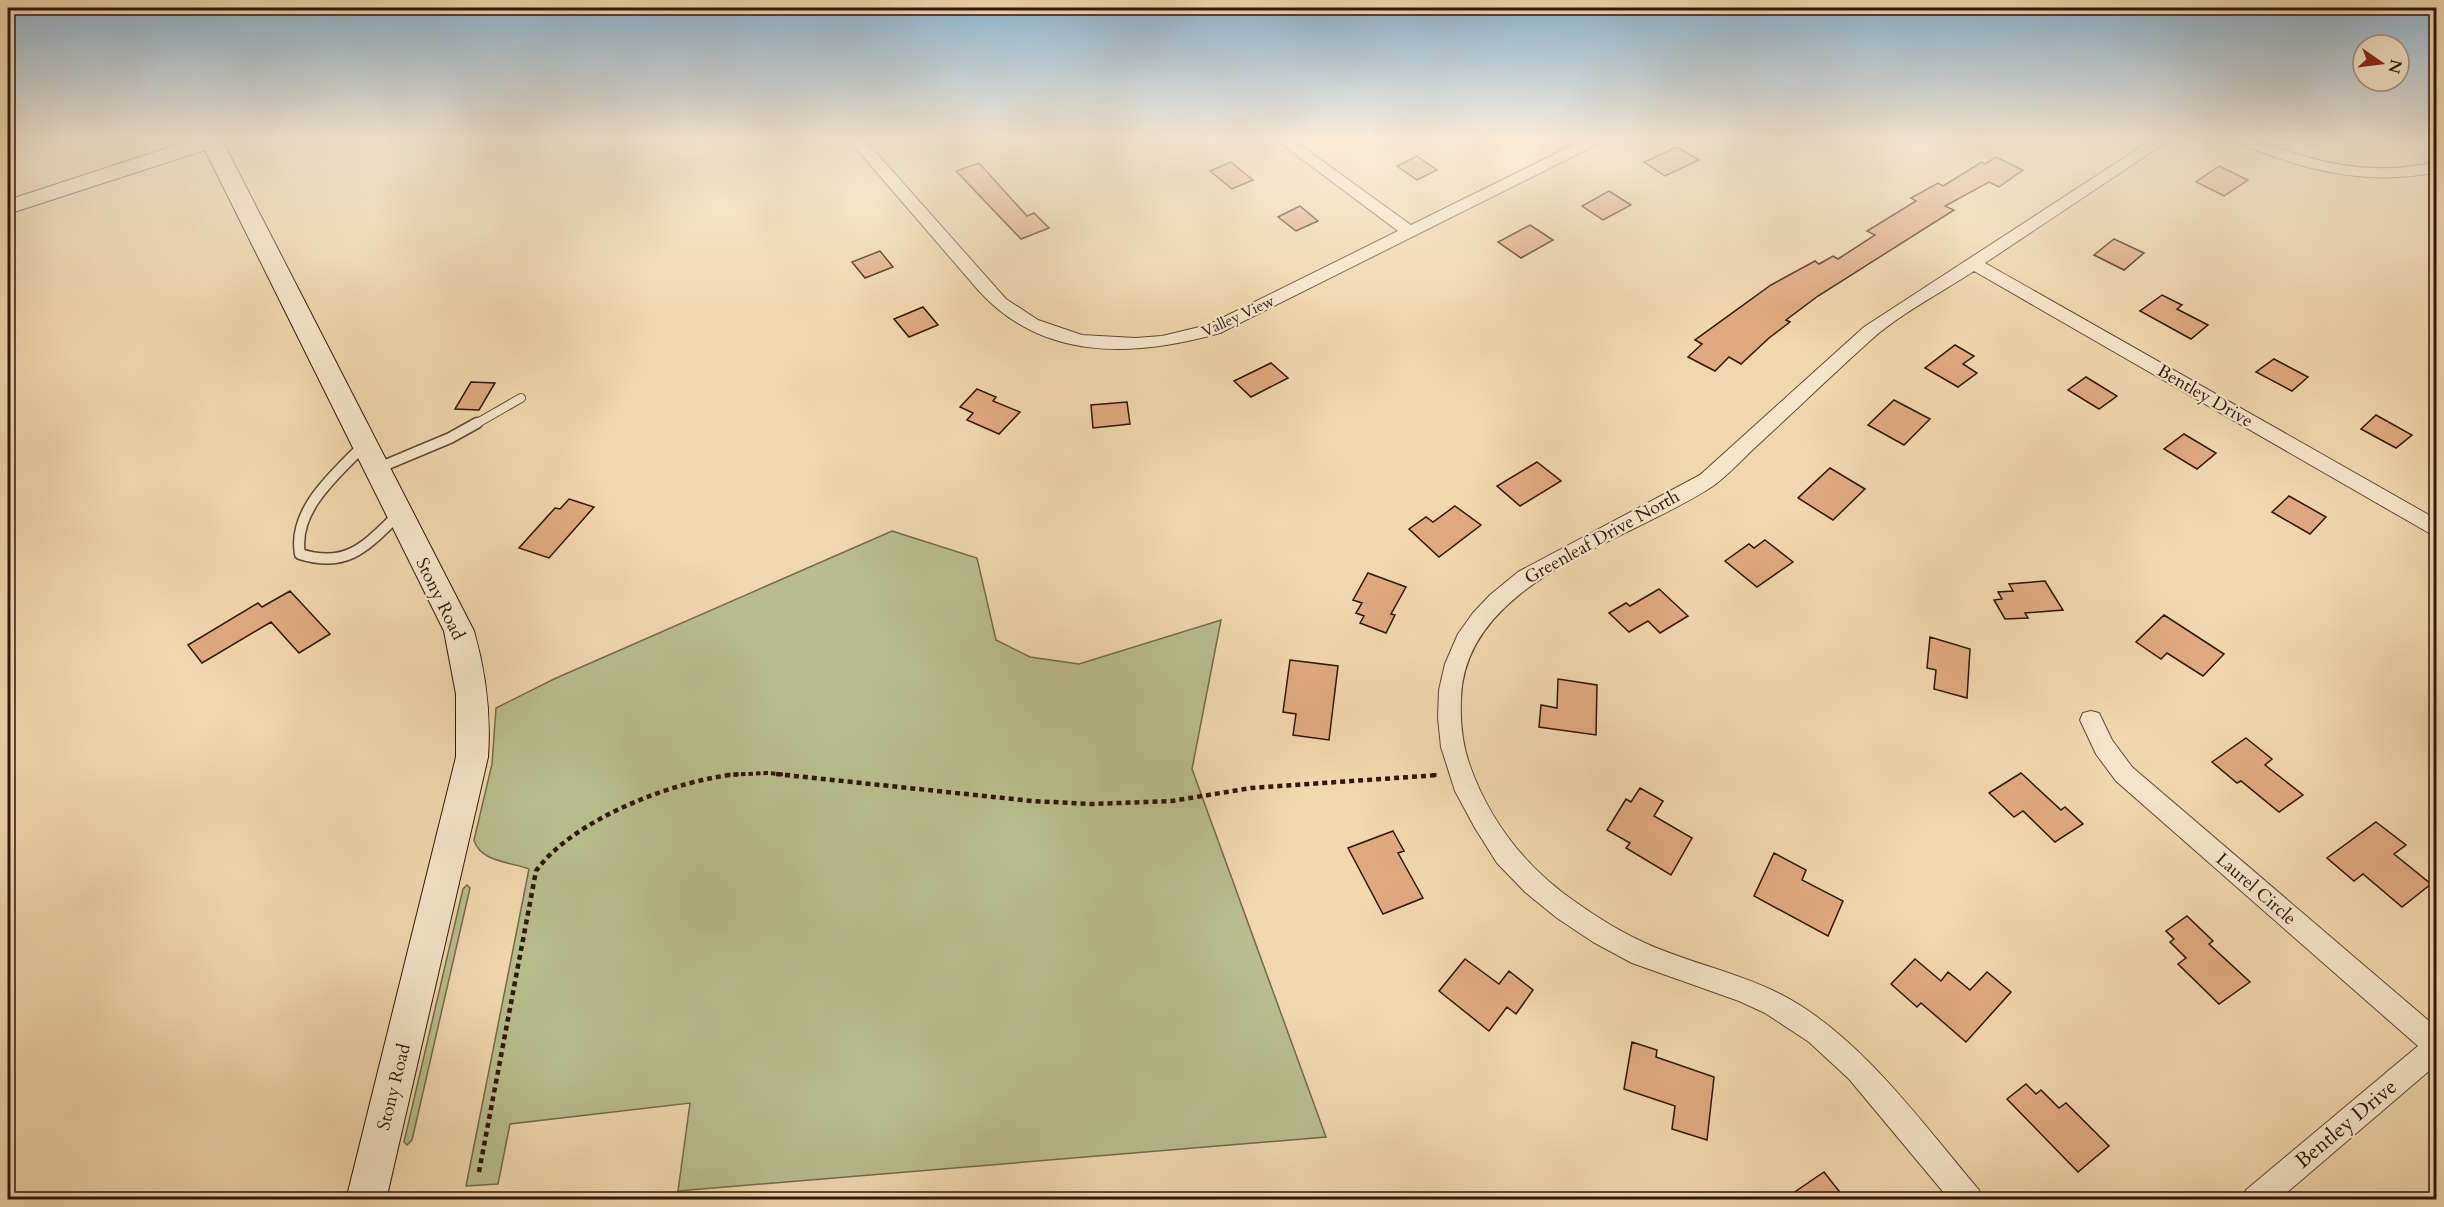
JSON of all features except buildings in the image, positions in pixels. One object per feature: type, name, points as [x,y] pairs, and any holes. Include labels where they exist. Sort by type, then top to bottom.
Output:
[{"type":"street","points":[[8,207],[44,195]]},
{"type":"street","name":"Stony Road","points":[[241,195],[399,516],[459,631],[472,683],[474,731],[472,758],[366,1200]]},
{"type":"street","name":"Valley View","points":[[906,195],[1007,309],[1030,324],[1048,332],[1090,343],[1125,345],[1160,343],[1214,329],[1484,195]]},
{"type":"street","points":[[1360,195],[1410,232]]},
{"type":"street","name":"Greenleaf Drive North","points":[[1969,1200],[1858,1070],[1818,1033],[1774,1004],[1744,990],[1641,954],[1602,934],[1566,910],[1506,855],[1483,821],[1467,791],[1452,747],[1449,718],[1450,690],[1456,664],[1466,640],[1497,600],[1525,578],[1707,480],[1870,331],[2077,195]]},
{"type":"street","name":"Bentley Drive","points":[[1973,263],[2436,528]]},
{"type":"street","name":"Laurel Circle","points":[[2091,720],[2104,747],[2124,774],[2436,1046]]},
{"type":"street","name":"Bentley Drive","points":[[2256,1200],[2436,1046]]},
{"type":"lane","points":[[399,516],[357,554],[350,557],[326,561],[314,560],[300,554],[295,544],[299,526],[329,483],[370,457],[450,438],[521,398]]},
{"type":"path","points":[[479,1173],[536,871],[539,863],[562,842],[606,816],[686,785],[742,774],[767,773],[1032,801],[1092,804],[1172,801],[1251,788],[1461,773]]},
{"type":"green space","points":[[892,531],[977,558],[996,640],[1030,657],[1079,664],[1221,620],[1192,769],[1326,1137],[678,1191],[690,1103],[510,1124],[498,1184],[466,1186],[529,869],[489,857],[477,847],[474,840],[492,764],[496,708],[554,679]]},
{"type":"green space","points":[[467,885],[470,888],[412,1140],[407,1145],[404,1142],[463,889]]}]
